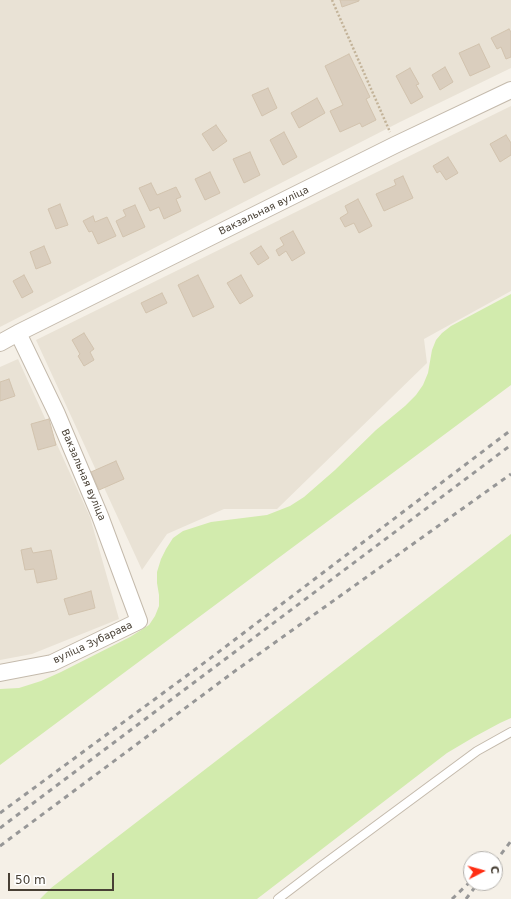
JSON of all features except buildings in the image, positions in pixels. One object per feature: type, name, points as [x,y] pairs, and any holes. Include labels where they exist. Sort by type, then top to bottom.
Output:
[{"type":"street","name":"Вакзальная вуліца","points":[[0,343],[395,145],[511,90]]},
{"type":"street","name":"Вакзальная вуліца","points":[[18,333],[57,414],[100,516],[139,622]]},
{"type":"street","name":"вуліца Зубарава","points":[[0,673],[52,663],[139,622]]},
{"type":"lane","points":[[278,899],[477,751],[511,732]]},
{"type":"path","points":[[332,0],[395,145]]},
{"type":"shaded area","points":[[0,0],[511,0],[511,68],[400,122],[0,327]]},
{"type":"shaded area","points":[[511,106],[511,291],[424,339],[427,363],[277,509],[224,509],[167,534],[142,570],[36,340]]},
{"type":"shaded area","points":[[18,359],[90,517],[119,619],[32,654],[0,660],[0,367]]},
{"type":"green space","points":[[511,294],[511,385],[0,765],[0,689],[19,688],[41,681],[130,637],[149,625],[159,606],[157,572],[161,559],[173,538],[183,531],[211,522],[267,515],[290,506],[304,497],[416,395],[423,385],[428,373],[432,350],[436,340],[442,333],[451,326]]},
{"type":"green space","points":[[511,534],[511,718],[447,753],[257,899],[40,899],[51,888]]},
{"type":"railway","points":[[0,813],[208,660],[511,430]]},
{"type":"railway","points":[[0,828],[511,445]]},
{"type":"railway","points":[[0,846],[235,671],[511,474]]},
{"type":"railway","points":[[503,852],[511,841]]},
{"type":"railway","points":[[452,899],[463,889]]},
{"type":"railway","points":[[466,899],[472,891]]}]
